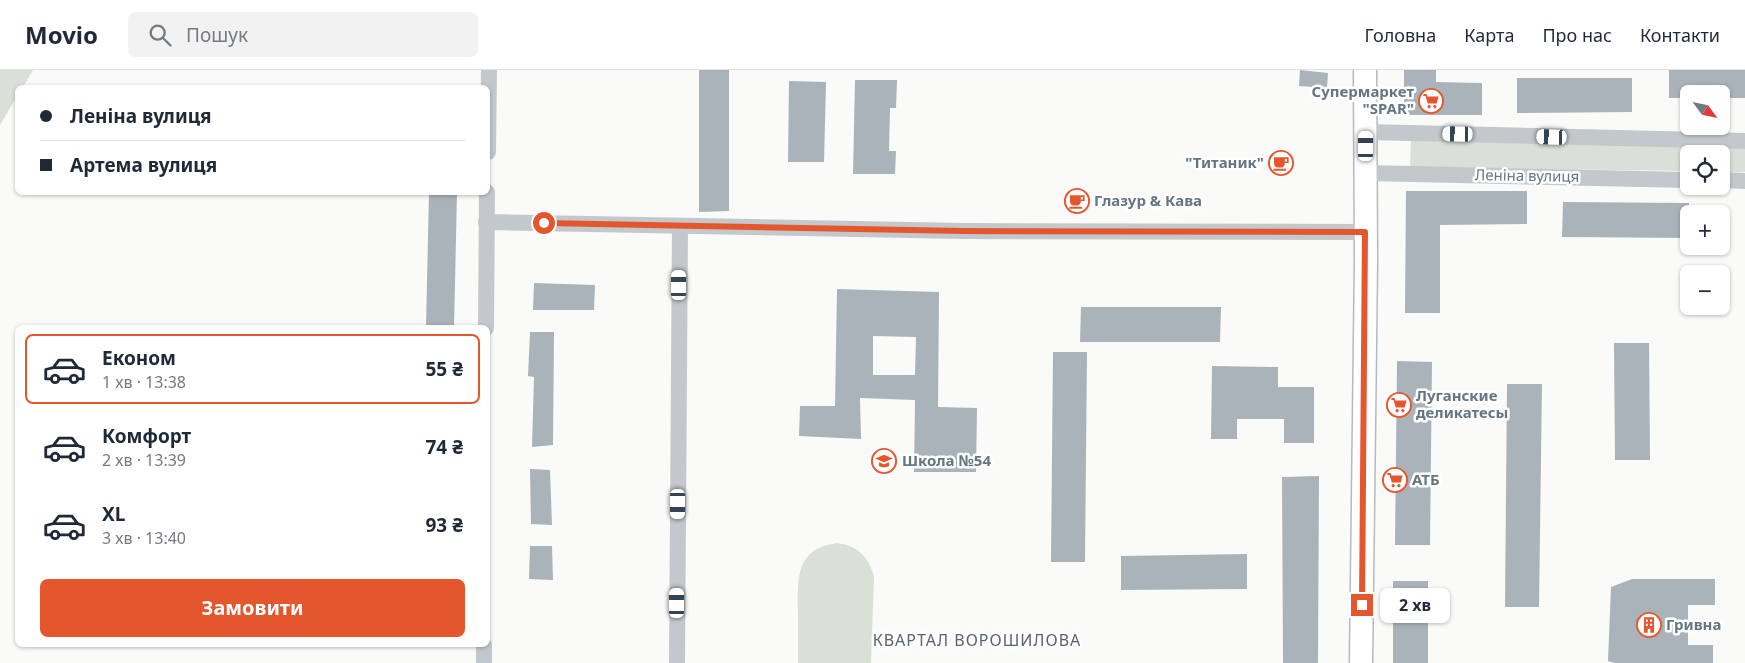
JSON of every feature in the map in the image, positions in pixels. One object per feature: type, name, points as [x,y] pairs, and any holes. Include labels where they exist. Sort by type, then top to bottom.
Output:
[{"type":"street","points":[[489,70],[489,85]]},
{"type":"street","points":[[1361,663],[1366,173],[1365,70]]},
{"type":"street","points":[[1366,132],[1745,141]]},
{"type":"street","name":"Леніна вулиця","points":[[1366,173],[1680,180]]},
{"type":"street","points":[[1730,180],[1745,181]]},
{"type":"street","points":[[486,325],[487,195]]},
{"type":"street","points":[[486,222],[964,231],[1365,232]]},
{"type":"street","points":[[677,663],[680,226]]},
{"type":"street","points":[[484,647],[484,663]]},
{"type":"shaded area","points":[[0,70],[33,70],[24,85],[15,85],[15,99],[0,125]]},
{"type":"shaded area","points":[[1411,141],[1680,145],[1680,171],[1410,167]]},
{"type":"shaded area","points":[[1730,146],[1745,146],[1745,172],[1730,172]]},
{"type":"shaded area","points":[[837,543],[856,549],[861,553],[869,563],[874,576],[871,663],[798,663],[798,588],[802,567],[806,559],[813,552],[823,546]]},
{"type":"building","points":[[699,70],[729,70],[729,211],[699,212]]},
{"type":"building","points":[[1300,70],[1328,73],[1327,88],[1299,86]]},
{"type":"building","points":[[1404,70],[1436,70],[1436,82],[1482,83],[1482,115],[1404,115]]},
{"type":"building","points":[[1669,70],[1745,70],[1745,98],[1730,98],[1730,85],[1680,85],[1680,98],[1669,98]]},
{"type":"building","points":[[1517,78],[1632,78],[1632,112],[1517,113]]},
{"type":"building","points":[[855,80],[897,80],[896,108],[890,108],[889,151],[896,151],[895,174],[853,174]]},
{"type":"building","points":[[789,81],[826,82],[824,162],[788,162]]},
{"type":"building","points":[[1406,191],[1527,191],[1527,224],[1440,225],[1440,313],[1405,313]]},
{"type":"building","points":[[429,195],[457,195],[454,325],[426,325]]},
{"type":"building","points":[[1563,202],[1689,203],[1689,205],[1680,205],[1680,238],[1562,237]]},
{"type":"building","points":[[534,283],[595,285],[594,310],[533,310]]},
{"type":"building","points":[[837,289],[939,292],[938,407],[977,408],[976,472],[914,472],[915,400],[860,398],[861,439],[799,436],[800,406],[835,406]],"holes":[[[873,336],[916,337],[915,375],[873,375]]]},
{"type":"building","points":[[1081,307],[1221,307],[1220,342],[1080,342]]},
{"type":"building","points":[[530,332],[554,332],[553,445],[532,447],[534,377],[528,376]]},
{"type":"building","points":[[1614,343],[1649,343],[1650,460],[1615,460]]},
{"type":"building","points":[[1053,352],[1087,352],[1085,562],[1051,562]]},
{"type":"building","points":[[1397,361],[1432,362],[1430,545],[1395,545]]},
{"type":"building","points":[[1212,366],[1278,367],[1278,387],[1314,387],[1314,443],[1284,443],[1284,419],[1237,419],[1237,439],[1211,439]]},
{"type":"building","points":[[1507,384],[1542,384],[1539,607],[1505,607]]},
{"type":"building","points":[[530,469],[550,470],[552,525],[531,524]]},
{"type":"building","points":[[1319,476],[1318,663],[1283,663],[1282,477]]},
{"type":"building","points":[[530,546],[552,546],[553,580],[529,579]]},
{"type":"building","points":[[1247,554],[1247,589],[1121,590],[1121,556]]},
{"type":"building","name":"Гривна","points":[[1632,579],[1715,579],[1715,605],[1688,605],[1688,645],[1713,645],[1713,663],[1615,663],[1608,661],[1611,587]]},
{"type":"building","points":[[1393,581],[1428,581],[1428,663],[1393,663]]},
{"type":"place","name":"Супермаркет \"SPAR\"","points":[[1431,101]]},
{"type":"place","name":"\"Титаник\"","points":[[1281,163]]},
{"type":"place","name":"Глазур & Кава","points":[[1077,201]]},
{"type":"place","name":"Луганские деликатесы","points":[[1399,405]]},
{"type":"place","name":"Школа №54","points":[[884,461]]},
{"type":"place","name":"АТБ","points":[[1395,480]]},
{"type":"place","name":"Гривна","points":[[1649,625]]},
{"type":"district","name":"КВАРТАЛ ВОРОШИЛОВА","points":[[977,640]]},
{"type":"route","points":[[544,223],[964,231],[1365,232],[1362,605]]}]
